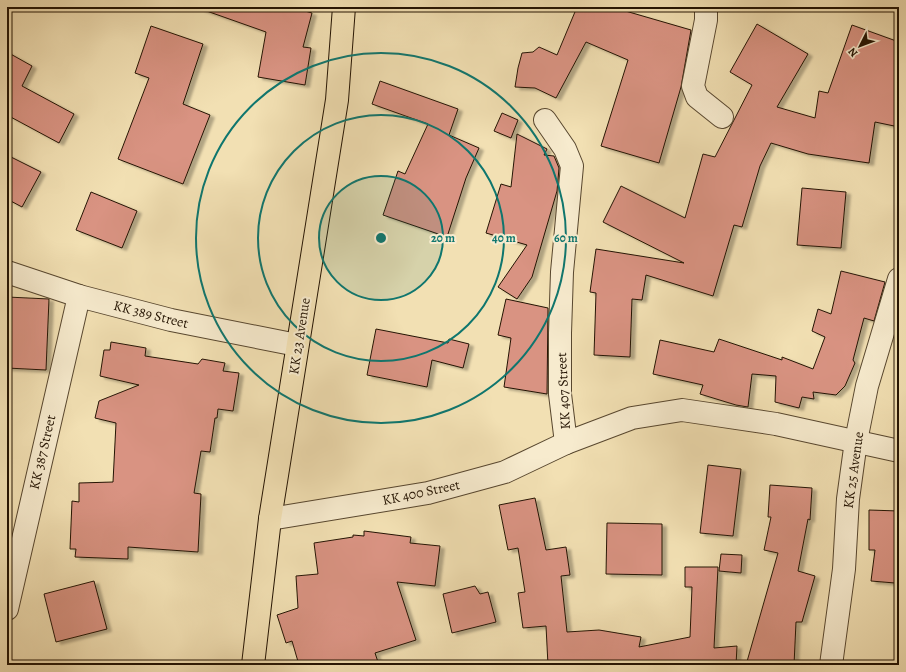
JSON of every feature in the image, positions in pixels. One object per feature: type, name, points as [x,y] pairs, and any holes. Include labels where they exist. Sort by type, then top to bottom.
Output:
[{"type":"main road","name":"KK 23 Avenue","points":[[253,665],[270,519],[337,100],[344,7]]},
{"type":"street","points":[[706,7],[706,20],[693,86],[697,97],[722,117]]},
{"type":"street","name":"KK 407 Street","points":[[545,120],[564,148],[572,166],[562,272],[560,333],[560,394],[566,443],[632,418],[682,410],[776,424],[899,451]]},
{"type":"street","name":"KK 389 Street","points":[[7,272],[79,296],[171,320],[297,345]]},
{"type":"street","name":"KK 25 Avenue","points":[[831,665],[844,569],[848,499],[856,441],[867,386],[899,279]]},
{"type":"street","name":"KK 387 Street","points":[[7,609],[79,296]]},
{"type":"street","name":"KK 400 Street","points":[[270,519],[428,493],[505,472],[566,443]]},
{"type":"building","points":[[201,7],[291,7],[312,13],[303,47],[311,48],[305,85],[258,77],[266,32],[201,9]]},
{"type":"building","points":[[577,7],[623,7],[622,10],[691,30],[681,87],[659,163],[601,146],[628,60],[586,42],[556,98],[535,88],[515,87],[522,53],[533,52],[539,47],[557,55]]},
{"type":"building","points":[[757,24],[808,54],[777,107],[815,118],[819,91],[828,93],[852,25],[899,42],[899,127],[875,122],[869,163],[808,154],[771,143],[760,166],[742,227],[734,225],[713,296],[646,275],[642,300],[632,299],[630,357],[594,355],[596,293],[590,292],[596,249],[684,263],[603,222],[621,186],[685,218],[703,154],[715,157],[752,85],[730,72]]},
{"type":"building","points":[[151,26],[203,44],[183,104],[210,115],[183,184],[118,159],[149,78],[135,73]]},
{"type":"building","points":[[7,52],[32,66],[22,86],[74,114],[59,143],[7,115]]},
{"type":"building","points":[[380,81],[458,109],[449,135],[479,148],[466,178],[447,237],[383,215],[398,171],[405,174],[428,124],[372,104]]},
{"type":"building","points":[[502,113],[518,120],[511,138],[494,131]]},
{"type":"building","points":[[517,134],[547,149],[544,155],[554,156],[559,168],[557,191],[532,277],[517,299],[498,287],[527,245],[486,233],[501,184],[511,187]]},
{"type":"building","points":[[7,155],[41,172],[22,207],[7,199]]},
{"type":"building","points":[[802,188],[846,192],[841,248],[797,245]]},
{"type":"building","points":[[91,192],[137,211],[122,248],[76,230]]},
{"type":"building","points":[[841,271],[885,282],[874,321],[864,318],[853,360],[855,363],[845,386],[836,395],[813,392],[814,399],[802,397],[799,408],[775,402],[776,376],[752,374],[748,407],[736,405],[700,394],[703,385],[653,374],[660,340],[714,352],[719,339],[782,360],[782,357],[813,369],[825,337],[812,331],[818,309],[831,314]]},
{"type":"building","points":[[7,297],[49,299],[46,370],[7,368]]},
{"type":"building","points":[[506,299],[548,308],[547,394],[504,387],[511,338],[498,335]]},
{"type":"building","points":[[376,329],[448,343],[449,339],[469,344],[463,368],[432,360],[427,387],[367,375]]},
{"type":"building","points":[[111,342],[146,348],[145,356],[198,364],[202,359],[225,363],[223,371],[239,373],[233,411],[218,409],[217,418],[215,418],[210,452],[201,451],[194,493],[201,494],[198,552],[128,547],[128,559],[75,557],[76,549],[70,549],[72,501],[79,502],[79,483],[113,482],[116,423],[95,418],[99,401],[139,385],[100,376],[104,350],[110,350]]},
{"type":"building","points":[[708,465],[741,469],[733,536],[700,533]]},
{"type":"building","points":[[770,485],[812,488],[810,520],[808,519],[798,571],[815,576],[802,622],[796,622],[794,665],[746,665],[778,553],[764,550],[771,517],[768,517]]},
{"type":"building","points":[[535,498],[546,550],[566,547],[570,575],[561,576],[567,632],[599,630],[641,637],[639,647],[690,637],[692,587],[685,587],[685,567],[718,567],[714,648],[737,646],[736,665],[548,665],[546,626],[523,628],[518,593],[525,592],[518,548],[508,550],[499,505]]},
{"type":"building","points":[[869,510],[899,511],[899,555],[895,583],[871,581],[875,550],[869,550]]},
{"type":"building","points":[[607,523],[662,524],[662,575],[606,574]]},
{"type":"building","points":[[364,531],[411,537],[410,543],[440,546],[435,586],[397,582],[416,640],[375,653],[379,665],[299,665],[292,641],[286,643],[277,615],[298,608],[296,576],[318,574],[314,543],[353,537],[353,535],[364,536]]},
{"type":"building","points":[[721,554],[742,555],[741,573],[719,571]]},
{"type":"building","points":[[94,581],[107,629],[56,642],[44,594]]},
{"type":"building","points":[[475,586],[480,594],[488,592],[496,622],[452,633],[443,594]]}]
